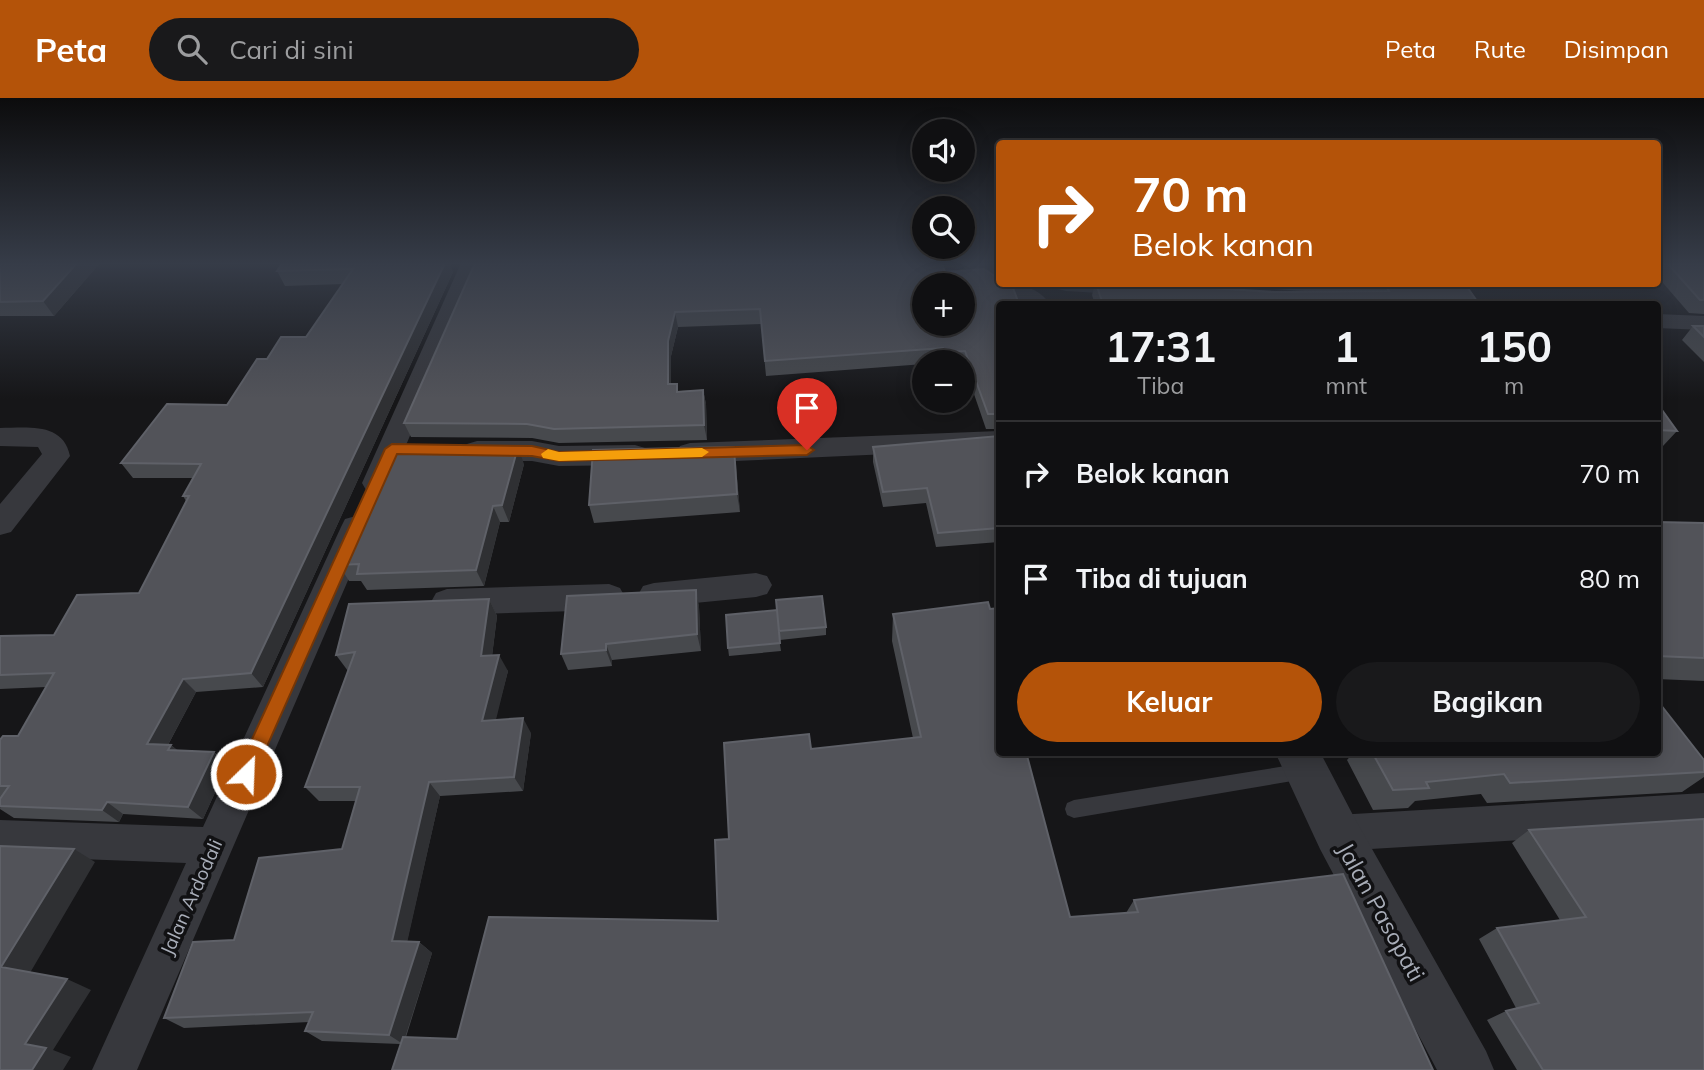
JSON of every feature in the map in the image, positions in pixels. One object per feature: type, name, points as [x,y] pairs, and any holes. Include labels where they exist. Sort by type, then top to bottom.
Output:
[{"type":"street","name":"Jalan Ardodali","points":[[114,1070],[214,845],[333,607],[420,450],[459,308]]},
{"type":"street","points":[[1661,321],[1704,323]]},
{"type":"street","points":[[0,437],[44,438],[54,445],[56,456],[0,524]]},
{"type":"street","points":[[420,450],[532,451],[572,456],[807,450],[996,440]]},
{"type":"street","points":[[415,604],[685,594],[756,585]]},
{"type":"street","name":"Jalan Pasopati","points":[[1302,761],[1337,833],[1467,1070]]},
{"type":"street","points":[[1337,833],[1704,811]]},
{"type":"street","points":[[0,838],[214,845]]},
{"type":"lane","points":[[1074,809],[1302,761]]},
{"type":"building","points":[[326,308],[424,308],[251,673],[183,679],[147,744],[171,745],[168,750],[214,752],[188,807],[107,802],[102,810],[0,806],[0,799],[9,786],[0,786],[0,740],[3,736],[18,736],[54,673],[0,675],[0,636],[54,635],[77,595],[139,593],[189,496],[183,496],[201,464],[121,463],[167,404],[227,405],[257,359],[267,359],[281,337],[306,337]]},
{"type":"building","points":[[455,308],[912,308],[912,336],[975,336],[975,308],[996,308],[996,414],[988,414],[975,378],[975,350],[943,348],[765,361],[760,309],[675,312],[668,341],[668,384],[677,384],[677,392],[703,390],[704,425],[554,429],[527,424],[404,423]]},
{"type":"building","points":[[1693,326],[1704,326],[1704,337]]},
{"type":"building","points":[[1661,409],[1677,431],[1661,430]]},
{"type":"building","points":[[996,436],[996,528],[938,533],[927,488],[883,492],[873,447]]},
{"type":"building","points":[[392,445],[518,447],[502,505],[493,506],[476,570],[357,574],[359,564],[339,565]]},
{"type":"building","points":[[734,447],[737,494],[589,505],[593,450]]},
{"type":"building","points":[[1661,522],[1704,523],[1704,658],[1661,656]]},
{"type":"building","points":[[696,590],[697,634],[606,644],[606,650],[561,654],[567,596]]},
{"type":"building","points":[[822,596],[826,627],[779,631],[776,600]]},
{"type":"building","points":[[489,599],[481,656],[499,655],[482,721],[523,718],[514,777],[429,782],[392,941],[419,942],[389,1035],[305,1031],[313,1012],[164,1018],[193,942],[234,940],[259,858],[342,849],[360,787],[305,787],[355,652],[336,655],[349,604]]},
{"type":"building","points":[[988,602],[990,609],[996,608],[996,756],[1027,756],[1070,917],[1138,912],[1134,900],[1343,874],[1433,1070],[392,1070],[403,1037],[457,1039],[489,917],[718,921],[715,840],[729,839],[724,743],[809,734],[811,749],[921,737],[893,614]]},
{"type":"building","points":[[777,610],[780,643],[728,648],[726,615]]},
{"type":"building","points":[[1661,705],[1704,760],[1704,772],[1510,783],[1504,774],[1426,782],[1429,788],[1393,790],[1374,756],[1661,756]]},
{"type":"building","points":[[1704,819],[1704,1070],[1543,1070],[1506,1011],[1539,1003],[1497,928],[1586,917],[1529,830]]},
{"type":"building","points":[[0,846],[74,849],[1,967],[67,979],[25,1044],[46,1048],[32,1070],[0,1070]]},
{"type":"slow traffic","points":[[548,454],[559,456],[702,452]]},
{"type":"route","points":[[246,774],[392,449],[532,451],[559,456],[807,450]]}]
